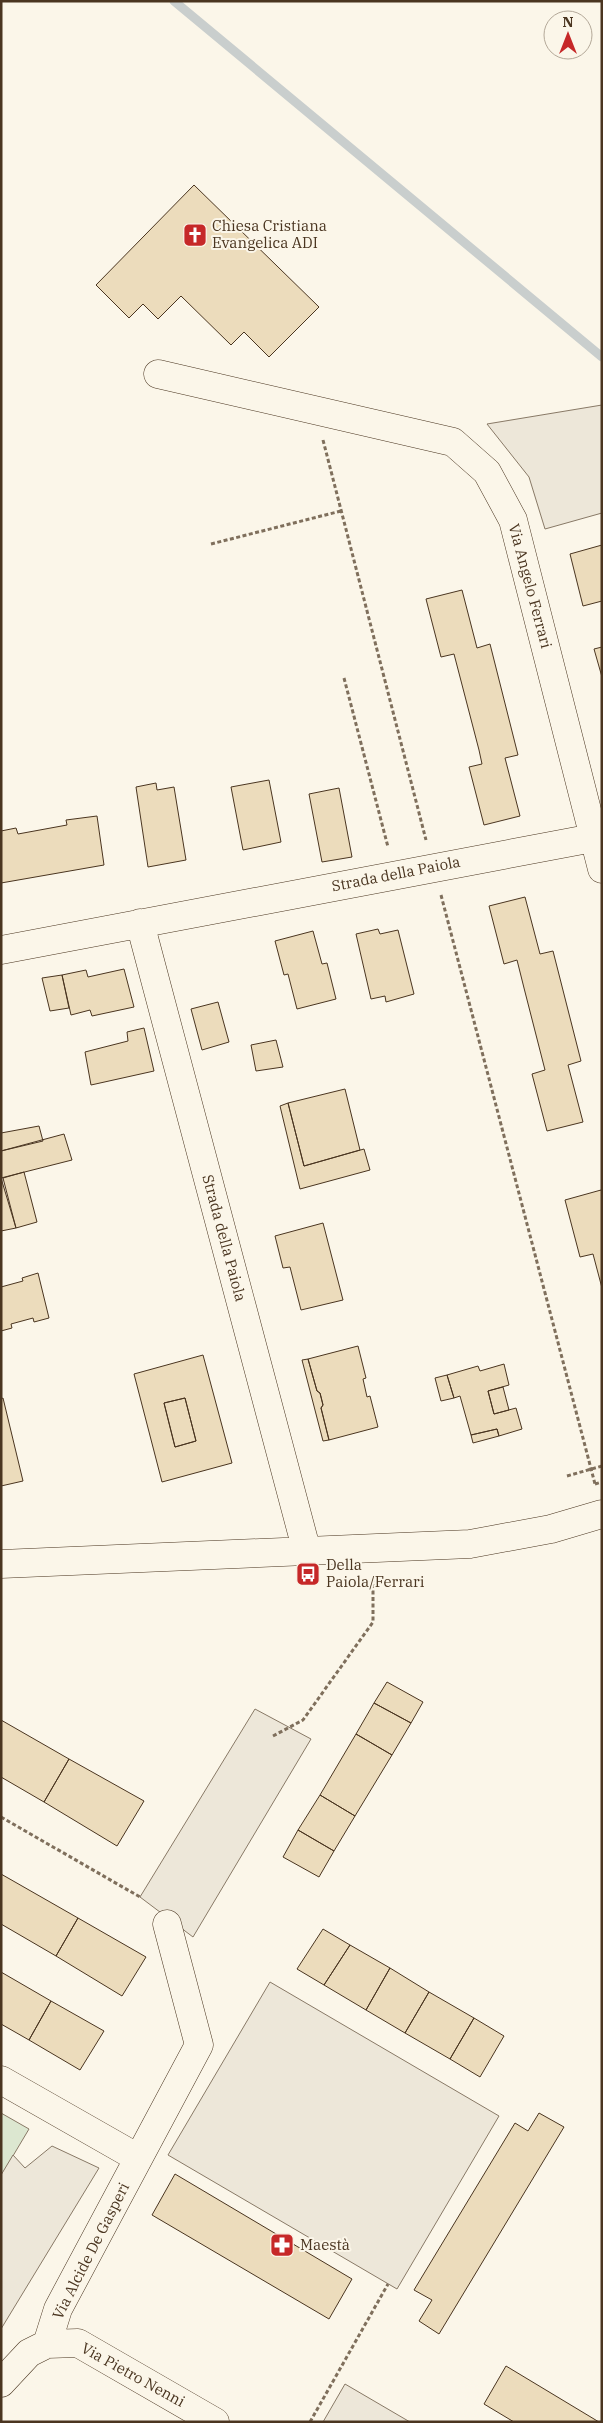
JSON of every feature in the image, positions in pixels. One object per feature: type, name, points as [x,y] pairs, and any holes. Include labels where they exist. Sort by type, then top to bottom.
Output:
[{"type":"street","name":"Via Angelo Ferrari","points":[[158,374],[453,442],[487,472],[513,520],[602,869]]},
{"type":"street","name":"Strada della Paiola","points":[[1,950],[433,866],[594,838]]},
{"type":"street","name":"Strada della Paiola","points":[[140,923],[307,1552]]},
{"type":"street","points":[[1,1564],[470,1544],[551,1529],[602,1514]]},
{"type":"street","name":"Via Alcide De Gasperi","points":[[47,2344],[58,2309],[199,2045],[167,1924]]},
{"type":"street","points":[[1,2080],[138,2158]]},
{"type":"street","name":"Via Pietro Nenni","points":[[47,2344],[78,2343],[215,2422]]},
{"type":"street","points":[[1,2383],[29,2353],[47,2344]]},
{"type":"path","points":[[315,410],[595,1484]]},
{"type":"path","points":[[211,544],[341,511]]},
{"type":"path","points":[[344,678],[396,874]]},
{"type":"path","points":[[567,1476],[602,1466]]},
{"type":"path","points":[[273,1736],[304,1720],[372,1622],[373,1549]]},
{"type":"path","points":[[1,1817],[140,1897]]},
{"type":"path","points":[[310,2422],[388,2284]]},
{"type":"green space","points":[[1,2113],[29,2129],[1,2176]]},
{"type":"shaded area","points":[[602,405],[602,513],[545,529],[529,477],[487,424]]},
{"type":"shaded area","points":[[255,1709],[311,1739],[193,1937],[140,1897]]},
{"type":"shaded area","points":[[270,1982],[499,2116],[397,2289],[168,2155]]},
{"type":"shaded area","points":[[52,2146],[99,2168],[1,2329],[1,2175],[13,2155],[25,2168]]},
{"type":"shaded area","points":[[345,2384],[410,2422],[323,2422]]},
{"type":"building","name":"Chiesa Cristiana Evangelica ADI","points":[[194,185],[319,307],[269,357],[244,332],[231,345],[181,296],[158,319],[143,304],[129,318],[96,285]]},
{"type":"building","points":[[602,545],[602,601],[583,606],[570,554]]},
{"type":"building","points":[[462,590],[477,648],[490,644],[518,755],[505,758],[520,816],[484,825],[469,767],[482,764],[479,750],[454,654],[441,657],[426,599]]},
{"type":"building","points":[[602,647],[602,677],[594,649]]},
{"type":"building","points":[[269,780],[281,842],[243,850],[231,787]]},
{"type":"building","points":[[156,783],[157,790],[174,787],[186,860],[148,867],[136,787]]},
{"type":"building","points":[[339,788],[352,857],[322,862],[309,794]]},
{"type":"building","points":[[97,816],[104,865],[1,883],[1,831],[16,828],[18,834],[67,825],[66,820]]},
{"type":"building","points":[[525,897],[540,954],[553,951],[581,1061],[568,1065],[583,1122],[547,1131],[532,1074],[545,1070],[517,960],[504,964],[489,906]]},
{"type":"building","points":[[378,929],[380,934],[398,930],[414,994],[386,1002],[385,996],[371,999],[356,934]]},
{"type":"building","points":[[313,931],[322,964],[327,963],[336,999],[297,1009],[288,974],[284,975],[275,941]]},
{"type":"building","points":[[124,969],[134,1007],[92,1016],[90,1010],[71,1015],[62,975],[86,970],[88,977]]},
{"type":"building","points":[[62,975],[69,1008],[50,1011],[42,978]]},
{"type":"building","points":[[218,1002],[229,1042],[202,1050],[191,1009]]},
{"type":"building","points":[[144,1028],[154,1071],[91,1085],[85,1052],[128,1041],[127,1032]]},
{"type":"building","points":[[276,1040],[283,1067],[256,1071],[251,1045]]},
{"type":"building","points":[[345,1089],[360,1150],[304,1166],[288,1103]]},
{"type":"building","points":[[288,1103],[304,1166],[364,1149],[370,1170],[300,1189],[280,1106]]},
{"type":"building","points":[[39,1126],[43,1141],[1,1151],[1,1133]]},
{"type":"building","points":[[64,1134],[72,1160],[1,1178],[1,1151]]},
{"type":"building","points":[[24,1172],[37,1222],[16,1228],[3,1178]]},
{"type":"building","points":[[1,1178],[16,1228],[1,1231]]},
{"type":"building","points":[[601,1190],[602,1288],[593,1254],[580,1257],[565,1200]]},
{"type":"building","points":[[323,1223],[343,1300],[301,1310],[290,1267],[283,1268],[275,1236]]},
{"type":"building","points":[[38,1273],[49,1318],[34,1322],[33,1318],[11,1324],[12,1328],[1,1331],[1,1287],[23,1281],[22,1278]]},
{"type":"building","points":[[358,1346],[366,1378],[363,1379],[367,1397],[370,1396],[378,1427],[329,1440],[321,1408],[323,1405],[320,1393],[317,1391],[308,1359]]},
{"type":"building","points":[[203,1355],[232,1463],[162,1482],[134,1374]],"holes":[[[185,1398],[196,1441],[175,1447],[164,1403]]]},
{"type":"building","points":[[308,1359],[317,1391],[320,1393],[323,1405],[321,1408],[329,1440],[323,1441],[302,1360]]},
{"type":"building","points":[[504,1364],[509,1385],[488,1391],[494,1414],[516,1408],[522,1429],[499,1436],[497,1429],[471,1435],[460,1396],[454,1398],[447,1375],[478,1366],[480,1371]]},
{"type":"building","points":[[447,1375],[454,1398],[441,1401],[435,1378]]},
{"type":"building","points":[[503,1387],[509,1410],[494,1414],[488,1391]]},
{"type":"building","points":[[3,1398],[23,1481],[1,1486],[1,1399]]},
{"type":"building","points":[[185,1398],[196,1441],[175,1447],[164,1403]]},
{"type":"building","points":[[497,1429],[499,1436],[473,1443],[471,1435]]},
{"type":"building","points":[[387,1682],[423,1702],[411,1723],[374,1703]]},
{"type":"building","points":[[374,1703],[411,1723],[392,1755],[356,1734]]},
{"type":"building","points":[[1,1720],[69,1759],[44,1802],[1,1777]]},
{"type":"building","points":[[356,1734],[392,1755],[355,1816],[320,1795]]},
{"type":"building","points":[[69,1759],[144,1801],[117,1846],[44,1802]]},
{"type":"building","points":[[320,1795],[355,1816],[334,1851],[298,1830]]},
{"type":"building","points":[[298,1830],[334,1851],[319,1877],[283,1857]]},
{"type":"building","points":[[1,1874],[78,1918],[56,1956],[1,1924]]},
{"type":"building","points":[[78,1918],[146,1957],[122,1996],[56,1956]]},
{"type":"building","points":[[323,1929],[350,1945],[324,1985],[297,1969]]},
{"type":"building","points":[[350,1945],[390,1968],[366,2010],[324,1985]]},
{"type":"building","points":[[390,1968],[429,1992],[405,2033],[366,2010]]},
{"type":"building","points":[[1,1972],[51,2001],[29,2040],[1,2024]]},
{"type":"building","points":[[429,1992],[474,2018],[450,2059],[405,2033]]},
{"type":"building","points":[[51,2001],[104,2031],[80,2070],[29,2040]]},
{"type":"building","points":[[474,2018],[504,2036],[480,2077],[450,2059]]},
{"type":"building","points":[[539,2113],[564,2127],[439,2334],[419,2321],[432,2300],[414,2290],[515,2123],[528,2131]]},
{"type":"building","points":[[175,2174],[352,2279],[329,2319],[152,2215]]},
{"type":"building","points":[[506,2366],[599,2422],[514,2422],[484,2404]]},
{"type":"waterway","points":[[174,1],[602,357]]},
{"type":"place","name":"Chiesa Cristiana Evangelica ADI","points":[[195,235]]},
{"type":"place","name":"Della Paiola/Ferrari","points":[[308,1574]]},
{"type":"place","name":"Maestà","points":[[282,2245]]}]
